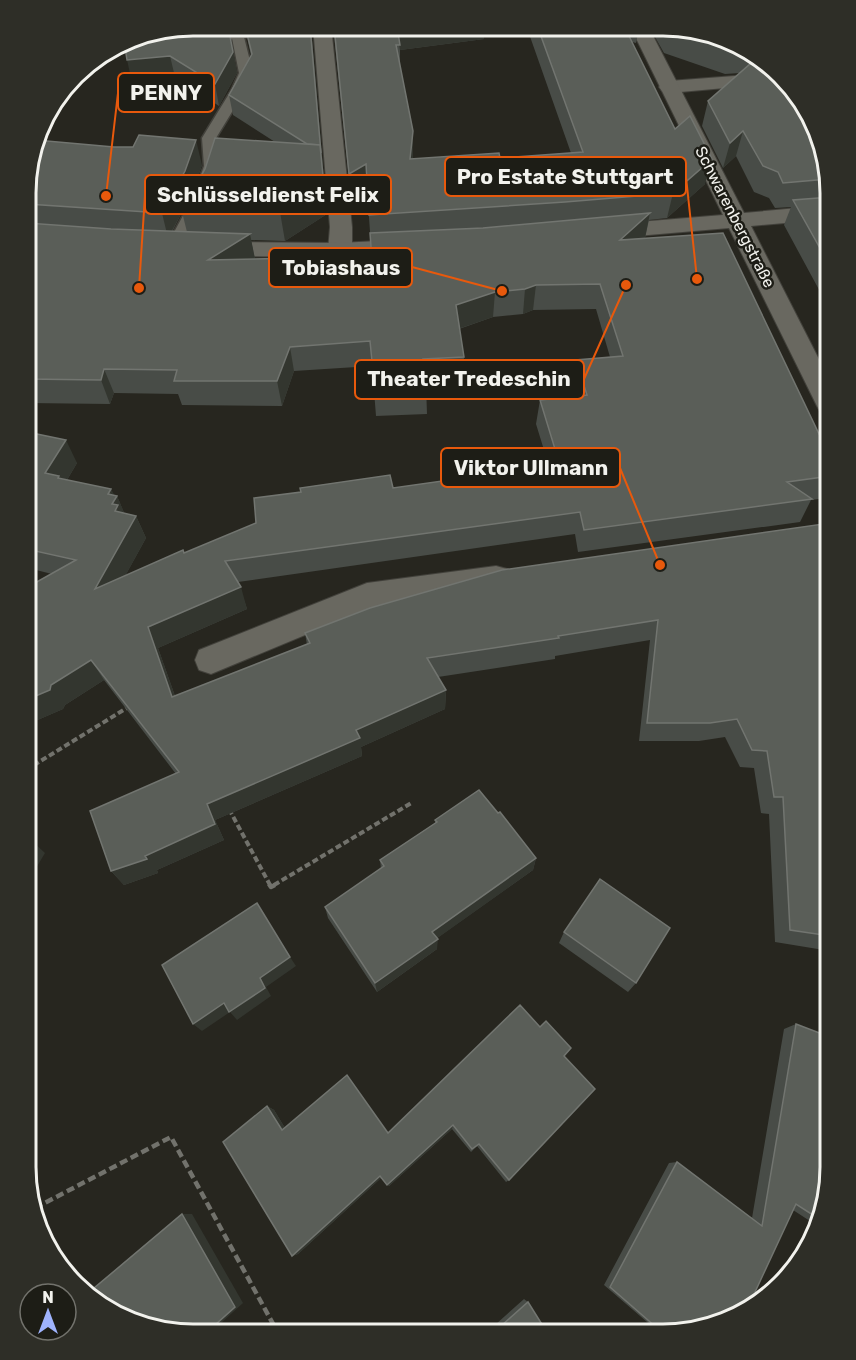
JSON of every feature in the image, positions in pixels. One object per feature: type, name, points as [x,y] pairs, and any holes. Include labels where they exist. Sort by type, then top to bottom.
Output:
[{"type":"street","points":[[148,43],[209,36]]},
{"type":"street","points":[[323,36],[341,227],[340,250]]},
{"type":"street","name":"Schwarenbergstraße","points":[[644,36],[820,386]]},
{"type":"street","points":[[669,87],[771,79]]},
{"type":"street","points":[[585,233],[820,213]]},
{"type":"street","points":[[162,248],[340,250],[441,244]]},
{"type":"street","points":[[211,660],[367,596],[522,574]]},
{"type":"lane","points":[[162,248],[201,197],[211,166],[209,138],[246,74],[238,36]]},
{"type":"path","points":[[36,764],[136,703]]},
{"type":"path","points":[[228,805],[271,887],[413,802]]},
{"type":"path","points":[[40,1205],[171,1137],[273,1324]]},
{"type":"building","points":[[230,36],[233,52],[215,84],[170,56],[127,60],[126,51],[142,44],[172,37]]},
{"type":"building","points":[[248,36],[311,36],[321,153],[320,145],[307,144],[229,95],[252,54]]},
{"type":"building","points":[[335,36],[398,36],[400,45],[396,45],[413,131],[410,159],[499,153],[500,158],[583,152],[541,36],[629,36],[675,129],[690,116],[712,159],[673,193],[369,215],[366,164],[349,174]]},
{"type":"building","points":[[750,64],[759,68],[774,82],[799,114],[812,142],[819,180],[783,183],[778,172],[763,166],[743,131],[730,143],[708,101]]},
{"type":"building","points":[[139,135],[196,140],[185,171],[162,213],[36,205],[37,172],[45,141],[133,147]]},
{"type":"building","points":[[215,138],[320,145],[324,186],[280,212],[182,210],[205,169]]},
{"type":"building","points":[[820,198],[820,248],[793,200]]},
{"type":"building","points":[[650,213],[620,240],[723,233],[820,436],[820,477],[787,482],[812,499],[584,530],[580,512],[225,561],[241,587],[148,627],[172,697],[310,643],[305,633],[370,608],[502,570],[820,524],[820,934],[790,930],[783,797],[774,797],[767,751],[752,750],[737,719],[710,723],[647,723],[658,620],[427,658],[446,690],[356,730],[360,738],[207,804],[215,824],[145,856],[147,859],[111,871],[90,811],[179,772],[91,660],[51,685],[50,690],[36,696],[36,582],[76,560],[36,551],[36,434],[66,440],[45,473],[111,489],[108,494],[117,496],[112,504],[118,505],[115,511],[136,516],[95,589],[183,550],[184,553],[256,523],[254,498],[301,492],[300,488],[390,475],[393,488],[521,470],[520,465],[535,463],[531,452],[555,449],[540,400],[587,395],[576,360],[623,356],[600,284],[536,285],[525,289],[495,292],[456,305],[464,357],[423,359],[427,389],[375,392],[370,341],[290,347],[277,381],[174,381],[177,370],[104,369],[101,380],[36,379],[36,224],[250,234],[208,260],[298,258],[298,263],[372,260],[370,233],[483,228]]},
{"type":"building","points":[[479,790],[498,813],[500,812],[536,858],[432,932],[438,939],[375,983],[325,907],[384,866],[380,860],[437,822],[435,820]]},
{"type":"building","points":[[600,879],[670,928],[636,983],[564,932]]},
{"type":"building","points":[[257,903],[290,957],[260,978],[265,988],[229,1012],[224,1003],[193,1024],[162,965]]},
{"type":"building","points":[[520,1005],[540,1027],[546,1021],[571,1048],[564,1056],[595,1089],[509,1180],[479,1144],[472,1149],[453,1125],[387,1185],[380,1176],[292,1256],[223,1142],[267,1106],[282,1130],[347,1075],[388,1133]]},
{"type":"building","points":[[796,1024],[820,1033],[820,1177],[813,1215],[796,1204],[754,1295],[714,1316],[684,1323],[653,1324],[610,1287],[677,1162],[762,1226]]},
{"type":"building","points":[[182,1214],[235,1307],[216,1324],[172,1323],[133,1312],[114,1303],[93,1289]]},
{"type":"building","points":[[528,1302],[542,1324],[503,1324]]},
{"type":"place","name":"PENNY","points":[[106,196]]},
{"type":"place","name":"Pro Estate Stuttgart","points":[[697,279]]},
{"type":"place","name":"Theater Tredeschin","points":[[626,285]]},
{"type":"place","name":"Schlüsseldienst Felix","points":[[139,288]]},
{"type":"place","name":"Tobiashaus","points":[[502,291]]},
{"type":"place","name":"Viktor Ullmann","points":[[660,565]]}]
